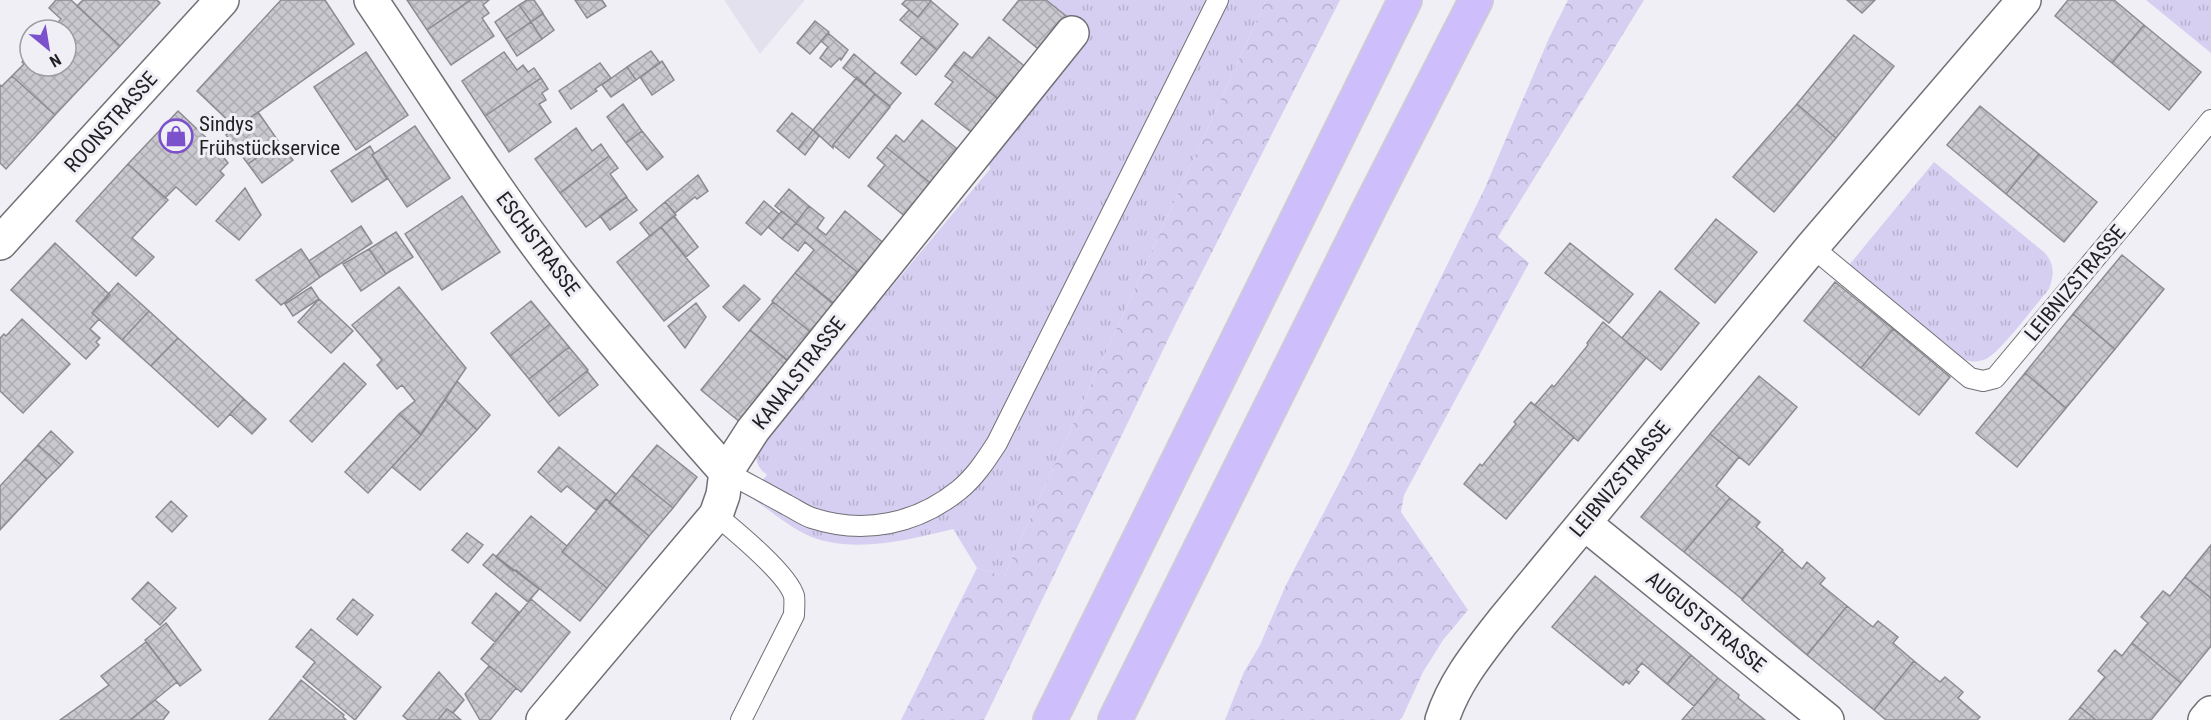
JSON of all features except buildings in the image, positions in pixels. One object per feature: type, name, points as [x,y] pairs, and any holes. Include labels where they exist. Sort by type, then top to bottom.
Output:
[{"type":"highway","points":[[1050,720],[1404,0]]},
{"type":"highway","points":[[1115,720],[1370,207],[1476,0]]},
{"type":"street","name":"ROONSTRASSE","points":[[0,243],[222,0]]},
{"type":"street","name":"ESCHSTRASSE","points":[[371,0],[473,153],[559,274],[676,416],[726,472]]},
{"type":"street","name":"LEIBNIZSTRASSE","points":[[1442,720],[1447,703],[1461,676],[1503,621],[1812,247],[2024,0]]},
{"type":"street","name":"KANALSTRASSE","points":[[543,720],[716,515],[723,495],[726,472],[753,430],[1072,33]]},
{"type":"street","name":"AUGUSTSTRASSE","points":[[1584,523],[1827,720]]},
{"type":"street","points":[[2205,720],[2211,713]]},
{"type":"lane","points":[[726,472],[810,518],[849,527],[881,526],[909,519],[937,506],[961,489],[981,468],[997,443],[1218,0]]},
{"type":"lane","name":"LEIBNIZSTRASSE","points":[[1812,247],[1970,378],[1983,381],[1995,378],[2211,120]]},
{"type":"lane","points":[[716,515],[740,534],[784,579],[794,595],[794,615],[741,720]]},
{"type":"shaded area","points":[[724,0],[805,0],[760,54]]},
{"type":"green space","points":[[1046,0],[1266,0],[1004,576],[977,568],[953,529],[917,538],[858,545],[820,540],[803,533],[749,496],[767,475],[757,463],[758,447],[990,169],[989,163],[1025,118],[1070,19]]},
{"type":"green space","points":[[1266,0],[1340,0],[1176,323],[984,720],[901,720],[977,568],[1004,576]]},
{"type":"green space","points":[[1568,0],[1644,0],[1498,237],[1529,263],[1404,495],[1401,512],[1468,610],[1443,640],[1423,672],[1399,720],[1225,720],[1244,672],[1260,645],[1286,585],[1348,466],[1484,190],[1550,36]]},
{"type":"green space","points":[[2146,0],[2211,0],[2211,53]]},
{"type":"green space","points":[[1934,162],[2045,253],[2052,266],[2053,275],[2049,289],[2000,348],[1986,359],[1979,361],[1969,361],[1959,357],[1849,265]]},
{"type":"place","name":"Sindys Frühstückservice","points":[[176,136]]}]
